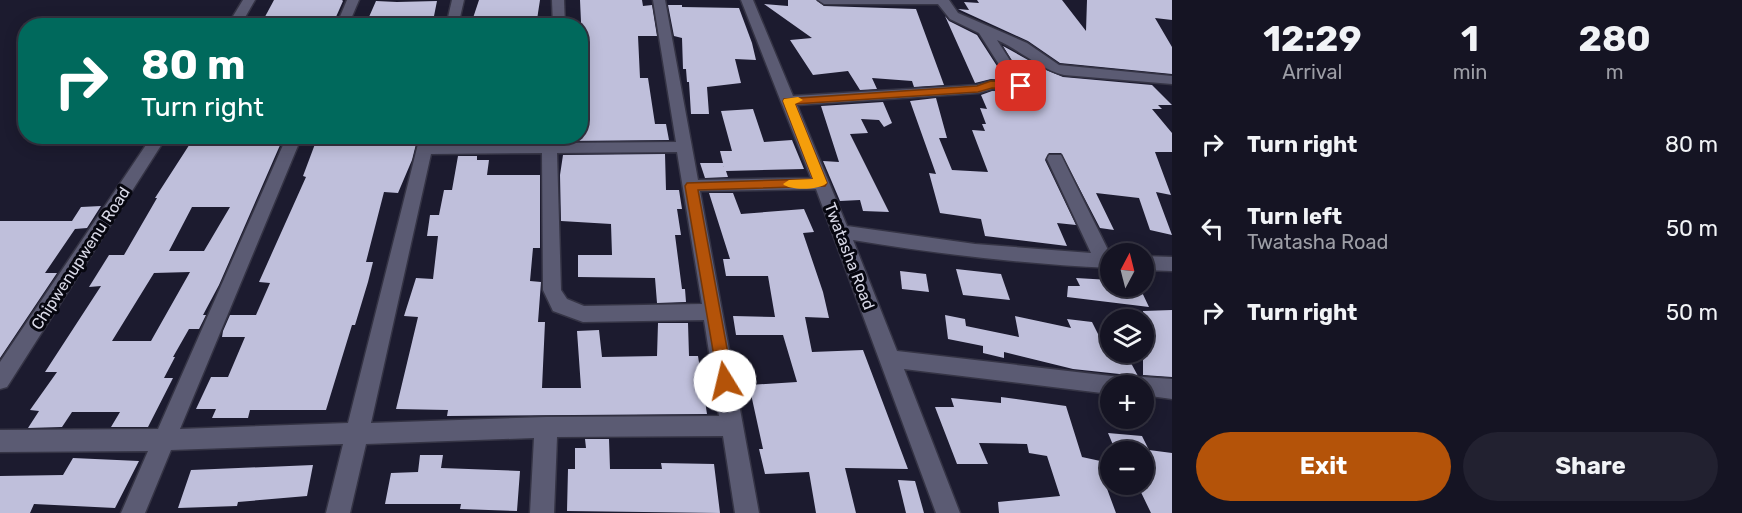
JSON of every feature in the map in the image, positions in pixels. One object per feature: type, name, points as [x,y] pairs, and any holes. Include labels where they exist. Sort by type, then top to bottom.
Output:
[{"type":"street","points":[[237,18],[249,0]]},
{"type":"street","points":[[345,18],[353,0]]},
{"type":"street","points":[[454,18],[458,0]]},
{"type":"street","points":[[558,0],[559,18]]},
{"type":"street","points":[[658,0],[714,312],[747,513]]},
{"type":"street","name":"Twatasha Road","points":[[747,0],[841,231],[948,513]]},
{"type":"street","points":[[824,0],[943,0],[954,16],[1022,46],[1054,68],[1064,71],[1172,80]]},
{"type":"street","points":[[788,101],[978,89],[991,85],[1020,87],[984,30]]},
{"type":"street","name":"Chipwenupwenu Road","points":[[0,380],[155,144]]},
{"type":"street","points":[[133,513],[292,144]]},
{"type":"street","points":[[338,513],[427,144]]},
{"type":"street","points":[[549,144],[552,290],[560,305],[582,314],[714,312]]},
{"type":"street","points":[[582,144],[683,147]]},
{"type":"street","points":[[1055,159],[1100,247]]},
{"type":"street","points":[[691,186],[821,183]]},
{"type":"street","points":[[841,231],[1013,255],[1100,261]]},
{"type":"street","points":[[1154,263],[1172,264]]},
{"type":"street","points":[[890,358],[1100,384]]},
{"type":"street","points":[[1154,387],[1172,389]]},
{"type":"street","points":[[0,441],[165,440],[546,426],[733,426]]},
{"type":"street","points":[[542,513],[546,426]]},
{"type":"building","points":[[274,0],[343,1],[336,18],[264,18]]},
{"type":"building","points":[[479,0],[540,0],[537,18],[473,18]]},
{"type":"building","points":[[580,0],[642,0],[643,6],[652,5],[657,36],[638,36],[640,78],[648,78],[655,124],[666,124],[669,140],[588,141],[588,18],[581,18]]},
{"type":"building","points":[[788,0],[816,0],[824,6],[916,9],[944,85],[914,87],[912,81],[872,78],[877,89],[860,90],[848,71],[813,75],[790,40],[812,38],[764,4],[788,6]]},
{"type":"building","points":[[977,0],[1062,0],[1086,31],[1087,0],[1172,0],[1172,20],[1155,18],[1172,47],[1172,74],[1060,63],[1028,41],[958,9],[969,10],[964,2],[979,3]]},
{"type":"building","points":[[376,1],[437,1],[434,18],[369,18]]},
{"type":"building","points":[[668,5],[739,8],[756,60],[735,59],[741,83],[707,87],[709,114],[691,114],[689,82],[687,82],[686,69],[683,69],[682,38],[674,36]]},
{"type":"building","points":[[945,16],[949,21],[977,35],[1006,80],[991,79],[975,83]]},
{"type":"building","points":[[1003,46],[1063,77],[1152,85],[1172,105],[1158,105],[1162,109],[1152,109],[1172,133],[1172,152],[1155,152],[1171,195],[1156,192],[1172,235],[1150,230],[1139,198],[1096,193],[1114,230],[1100,228],[1061,153],[1049,153],[1045,160],[1076,225],[1057,223],[1067,246],[985,236],[981,219],[940,213],[929,173],[936,174],[910,101],[936,98],[947,138],[939,138],[952,170],[988,172],[972,130],[985,131],[982,124],[986,124],[980,108],[987,109],[981,95],[992,91],[1025,92],[1029,88]]},
{"type":"building","points":[[883,102],[892,123],[884,127],[879,120],[861,119],[868,133],[850,134],[889,212],[863,211],[860,200],[840,201],[823,161],[839,162],[821,106]]},
{"type":"building","points":[[753,109],[764,142],[792,140],[804,169],[726,171],[728,177],[705,178],[700,163],[723,163],[720,151],[732,151],[721,111]]},
{"type":"building","points":[[190,144],[281,144],[219,285],[203,315],[206,315],[199,329],[189,329],[173,357],[175,357],[164,378],[173,378],[148,427],[111,427],[120,412],[72,412],[62,427],[28,428],[39,411],[30,410],[57,372],[45,372],[101,286],[89,287],[109,255],[124,255],[157,198],[155,198]],"holes":[[[192,207],[230,207],[204,251],[169,251]],[[190,272],[151,341],[112,341],[154,273]]]},
{"type":"building","points":[[315,144],[376,146],[377,144],[416,144],[398,193],[384,192],[366,262],[373,262],[368,282],[326,410],[250,410],[248,418],[212,418],[216,409],[196,409],[211,377],[228,377],[245,337],[222,337],[223,331],[230,315],[256,315],[270,283],[259,282],[306,177],[303,176]]},
{"type":"building","points":[[665,154],[666,190],[679,190],[682,209],[677,209],[681,235],[675,235],[682,289],[685,289],[686,302],[657,303],[655,278],[578,277],[578,255],[612,255],[611,224],[561,221],[560,175],[563,155]]},
{"type":"building","points":[[458,156],[477,156],[477,160],[489,160],[487,175],[540,175],[540,248],[533,248],[530,281],[541,282],[538,322],[545,322],[542,388],[581,388],[577,331],[599,330],[602,357],[657,356],[658,323],[688,323],[689,356],[698,356],[707,414],[447,416],[448,410],[396,409],[418,317],[404,316],[416,278],[433,279],[438,236],[427,236],[430,215],[439,215],[444,190],[452,190]]},
{"type":"building","points":[[709,193],[733,193],[741,214],[804,209],[814,232],[803,233],[823,292],[829,318],[805,317],[812,352],[863,350],[908,469],[845,468],[856,513],[816,513],[809,472],[765,474],[759,449],[763,449],[749,385],[797,382],[783,335],[736,335],[733,316],[775,317],[768,276],[726,276],[723,259],[730,259]]},
{"type":"building","points":[[101,206],[87,228],[75,229],[45,273],[57,273],[0,358],[0,221],[72,221],[81,207]]},
{"type":"building","points":[[956,269],[1001,274],[1010,300],[963,295]]},
{"type":"building","points":[[900,271],[926,274],[929,292],[902,289]]},
{"type":"building","points":[[1076,278],[1100,279],[1100,297],[1144,297],[1149,307],[1067,297],[1068,286],[1080,286]]},
{"type":"building","points":[[1172,310],[1172,377],[1143,375],[1143,363],[1154,363],[1154,311]]},
{"type":"building","points":[[945,315],[965,319],[966,326],[1019,337],[1015,316],[1071,328],[1067,319],[1092,322],[1100,338],[1100,363],[1131,363],[1137,375],[1073,369],[1004,352],[1004,358],[983,353],[983,346],[948,339]]},
{"type":"building","points":[[1001,397],[1066,406],[1082,457],[1100,461],[1100,495],[1109,495],[1116,513],[999,513],[998,502],[1060,496],[1047,456],[1029,453],[1027,444],[979,443],[988,464],[957,464],[935,407],[954,407],[951,398],[1001,403]]},
{"type":"building","points":[[1108,433],[1142,436],[1144,441],[1111,441]]},
{"type":"building","points":[[585,439],[609,439],[610,469],[662,469],[661,463],[714,464],[720,513],[567,511],[568,469],[575,469],[575,448],[586,448]]},
{"type":"building","points":[[1154,451],[1172,453],[1172,513],[1151,513],[1142,495],[1154,495]]},
{"type":"building","points":[[420,455],[443,455],[441,468],[520,471],[517,511],[460,509],[461,504],[385,504],[391,473],[418,472]]},
{"type":"building","points":[[73,458],[139,461],[115,508],[34,504],[30,513],[0,513],[0,476],[63,475]]},
{"type":"building","points":[[313,465],[307,496],[238,502],[237,506],[178,508],[191,470]]},
{"type":"building","points":[[898,480],[915,481],[924,513],[906,513]]},
{"type":"slow traffic","points":[[789,184],[821,183],[788,101],[798,100]]},
{"type":"route","points":[[725,381],[691,186],[821,183],[788,101],[978,89],[991,85],[1021,86]]}]
